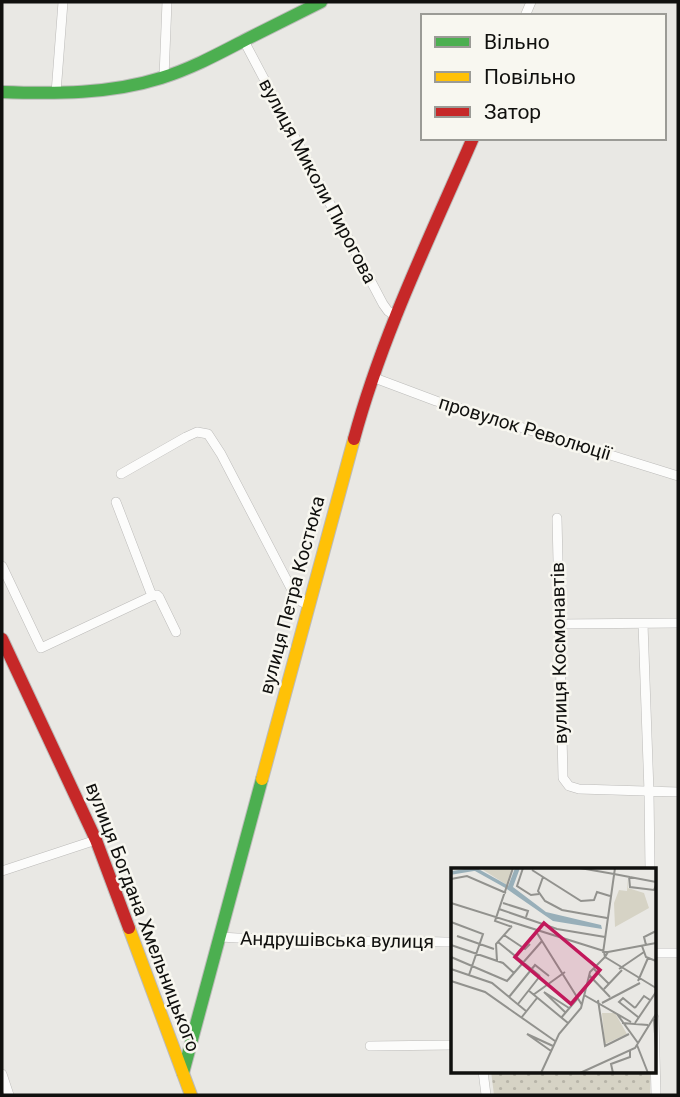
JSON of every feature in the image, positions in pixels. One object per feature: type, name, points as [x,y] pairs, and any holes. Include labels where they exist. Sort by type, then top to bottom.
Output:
[{"type":"street","points":[[56,93],[63,2]]},
{"type":"street","points":[[164,76],[167,2]]},
{"type":"street","points":[[2,92],[56,93],[108,89],[164,76],[197,64],[321,2]]},
{"type":"street","name":"вулиця Миколи Пирогова","points":[[244,41],[383,304],[397,317]]},
{"type":"street","name":"вулиця Петра Костюка","points":[[183,1073],[372,377],[471,140]]},
{"type":"street","name":"провулок Революції","points":[[372,377],[449,405],[678,476]]},
{"type":"street","points":[[121,474],[186,436],[197,432],[208,434],[216,444],[294,594],[310,605]]},
{"type":"street","points":[[116,502],[152,596]]},
{"type":"street","name":"вулиця Космонавтів","points":[[557,518],[561,773],[569,786],[579,789],[649,792]]},
{"type":"street","points":[[2,566],[41,648],[157,595],[176,632]]},
{"type":"street","points":[[559,624],[678,623]]},
{"type":"street","points":[[643,624],[650,868]]},
{"type":"street","name":"вулиця Богдана Хмельницького","points":[[2,639],[96,841],[191,1095]]},
{"type":"street","points":[[649,792],[678,792]]},
{"type":"street","points":[[2,872],[96,841]]},
{"type":"street","name":"Андрушівська вулиця","points":[[221,937],[451,942]]},
{"type":"street","points":[[656,953],[678,953]]},
{"type":"street","points":[[370,1046],[451,1045]]},
{"type":"street","points":[[483,1072],[486,1095]]},
{"type":"street","points":[[655,1072],[656,1095]]},
{"type":"street","points":[[2,1074],[9,1095]]},
{"type":"shaded area","points":[[491,1072],[650,1072],[650,1095],[494,1095]]},
{"type":"traffic: fast","points":[[2,92],[82,92],[161,78],[206,60],[321,2]]},
{"type":"traffic: fast","points":[[183,1073],[262,779]]},
{"type":"traffic: slow","points":[[262,779],[354,439]]},
{"type":"traffic: slow","points":[[129,928],[191,1095]]},
{"type":"traffic: jam","points":[[354,439],[365,400],[393,324],[472,140]]},
{"type":"traffic: jam","points":[[2,639],[96,840],[129,928]]}]
